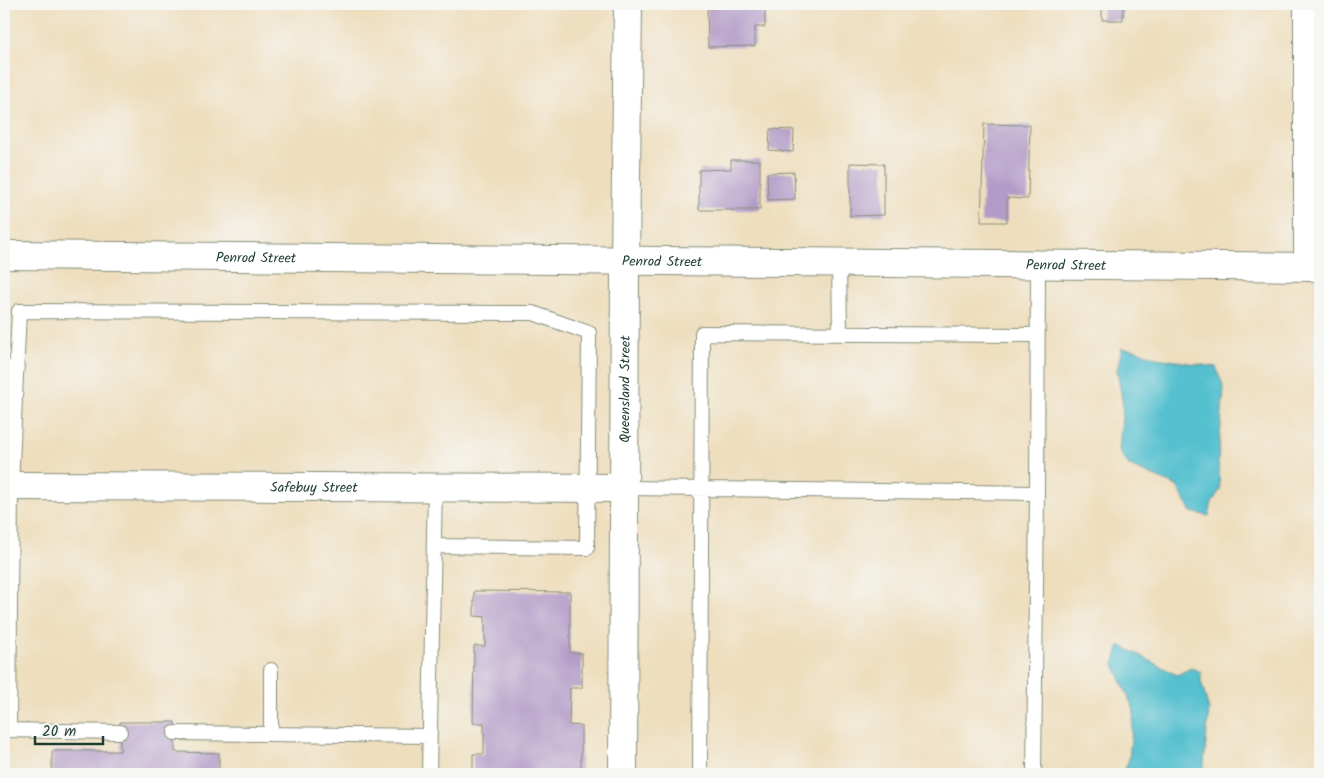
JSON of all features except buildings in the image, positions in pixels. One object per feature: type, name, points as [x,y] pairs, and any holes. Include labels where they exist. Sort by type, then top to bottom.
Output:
[{"type":"street","name":"Queensland Street","points":[[623,774],[628,4]]},
{"type":"street","points":[[1308,4],[1314,267]]},
{"type":"street","name":"Penrod Street","points":[[4,255],[1314,267]]},
{"type":"street","name":"Safebuy Street","points":[[8,486],[625,488]]},
{"type":"lane","points":[[839,263],[840,334]]},
{"type":"lane","points":[[1034,774],[1038,265]]},
{"type":"lane","points":[[120,732],[6,730],[10,368],[19,311],[532,313],[589,333],[587,548],[434,546]]},
{"type":"lane","points":[[700,774],[702,333],[1037,335]]},
{"type":"lane","points":[[429,774],[435,488]]},
{"type":"lane","points":[[625,488],[1037,493]]},
{"type":"lane","points":[[271,670],[271,734]]},
{"type":"lane","points":[[175,733],[430,736]]},
{"type":"water","points":[[1122,348],[1137,350],[1156,358],[1216,367],[1224,388],[1218,461],[1220,490],[1212,502],[1209,516],[1191,512],[1177,486],[1130,466],[1119,452],[1123,405],[1117,370]]},
{"type":"water","points":[[1120,645],[1177,675],[1191,668],[1201,672],[1201,681],[1209,710],[1203,774],[1123,774],[1129,759],[1134,710],[1114,664]]}]
